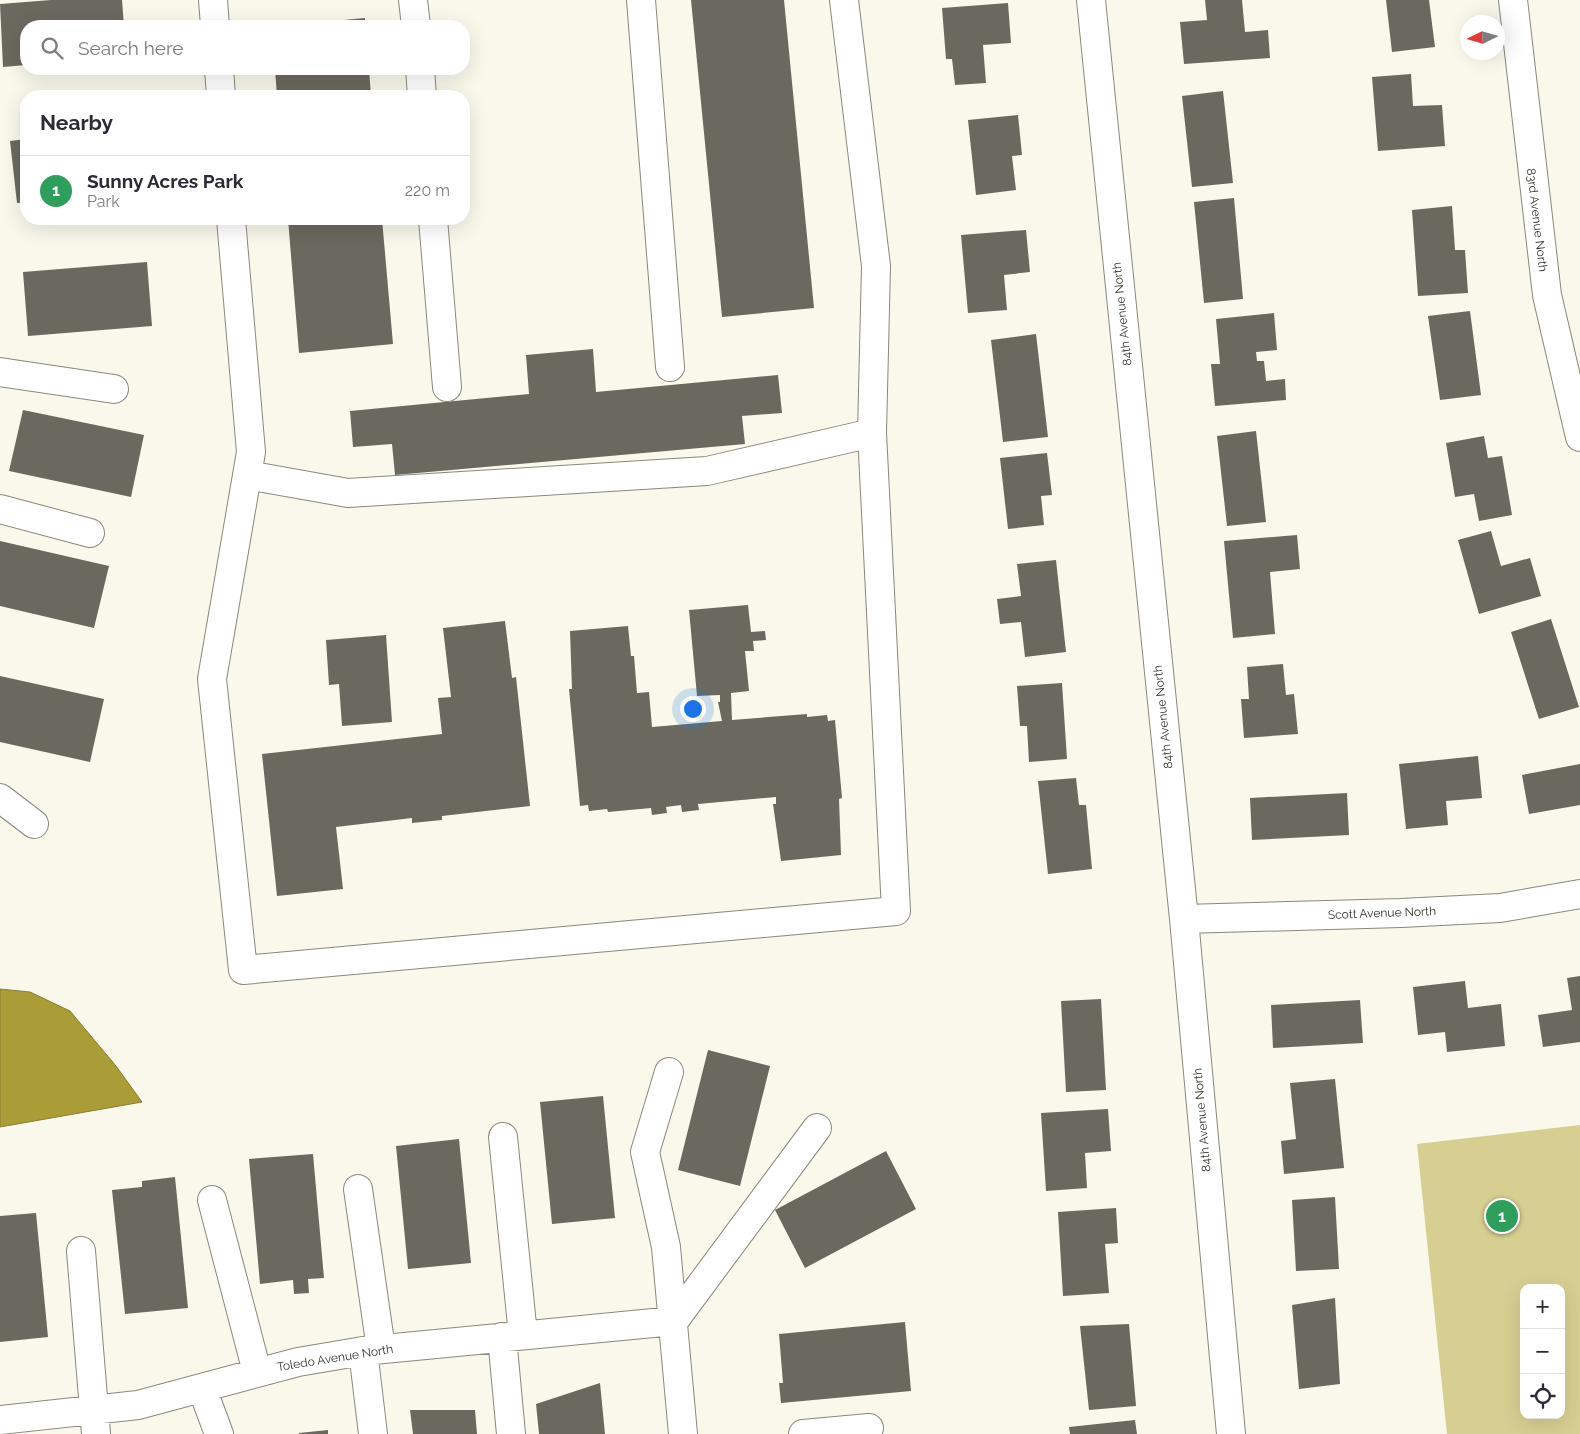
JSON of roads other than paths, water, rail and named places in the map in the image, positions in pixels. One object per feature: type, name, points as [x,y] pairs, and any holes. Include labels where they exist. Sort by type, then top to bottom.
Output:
[{"type":"street","points":[[213,0],[215,20]]},
{"type":"street","points":[[413,0],[415,20]]},
{"type":"street","points":[[641,0],[670,367]]},
{"type":"street","points":[[232,225],[251,452],[212,679],[243,970],[896,911],[872,433],[876,266],[844,0]]},
{"type":"street","name":"84th Avenue North","points":[[1090,0],[1184,919],[1231,1434]]},
{"type":"street","name":"83rd Avenue North","points":[[1513,0],[1547,295],[1580,437]]},
{"type":"street","points":[[219,75],[221,90]]},
{"type":"street","points":[[420,75],[422,90]]},
{"type":"street","points":[[433,225],[447,388]]},
{"type":"street","points":[[0,372],[114,389]]},
{"type":"street","points":[[248,475],[348,493],[708,471],[872,433]]},
{"type":"street","points":[[0,508],[90,533]]},
{"type":"street","points":[[0,798],[34,824]]},
{"type":"street","name":"Scott Avenue North","points":[[1184,919],[1401,914],[1500,908],[1580,894]]},
{"type":"street","points":[[669,1072],[645,1152],[666,1247],[683,1434]]},
{"type":"street","points":[[674,1321],[817,1128]]},
{"type":"street","points":[[502,1137],[513,1336],[512,1434]]},
{"type":"street","points":[[358,1189],[372,1350],[372,1434]]},
{"type":"street","points":[[212,1200],[257,1372]]},
{"type":"street","points":[[81,1251],[95,1422]]},
{"type":"street","name":"Toledo Avenue North","points":[[0,1420],[95,1422],[138,1405],[298,1362],[372,1350],[674,1321]]},
{"type":"street","points":[[202,1388],[219,1434]]},
{"type":"street","points":[[803,1434],[869,1428]]},
{"type":"place","name":"Sunny Acres Park","points":[[1502,1216]]}]
